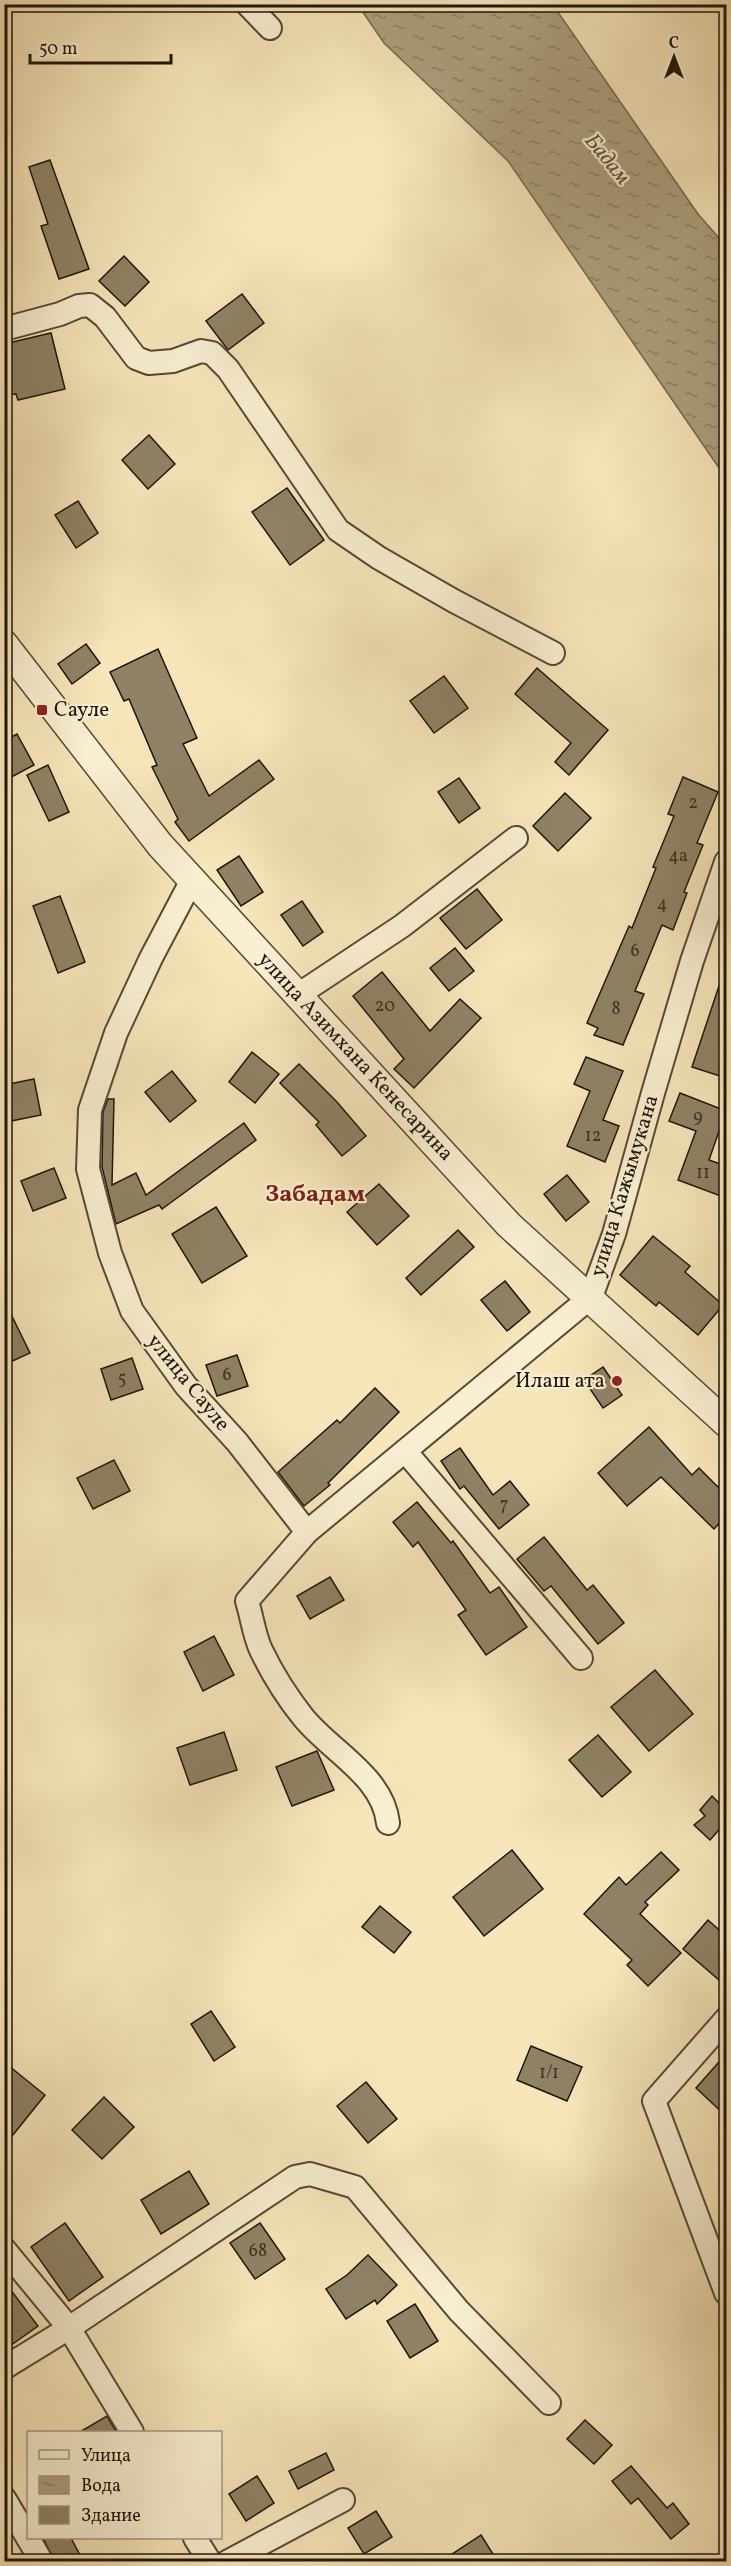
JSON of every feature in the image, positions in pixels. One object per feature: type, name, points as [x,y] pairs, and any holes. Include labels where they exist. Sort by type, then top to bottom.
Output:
[{"type":"street","points":[[247,4],[270,28]]},
{"type":"street","points":[[4,329],[60,314],[79,306],[90,305],[105,317],[136,358],[149,363],[173,361],[201,351],[212,353],[228,369],[338,530],[379,558],[426,585],[553,653]]},
{"type":"street","name":"улица Азимхана Кенесарина","points":[[8,656],[160,845],[509,1225],[591,1297],[726,1423]]},
{"type":"street","points":[[298,995],[402,926],[516,838]]},
{"type":"street","name":"улица Кажымукана","points":[[307,1532],[591,1297],[614,1234],[682,994],[726,862]]},
{"type":"street","name":"улица Сауле","points":[[192,880],[151,958],[116,1034],[90,1110],[88,1169],[110,1254],[132,1311],[186,1386],[237,1442],[307,1532]]},
{"type":"street","points":[[405,1450],[581,1658]]},
{"type":"street","points":[[307,1532],[247,1601],[261,1649],[279,1682],[304,1719],[372,1785],[387,1810],[388,1823]]},
{"type":"street","points":[[726,2019],[654,2101],[726,2294]]},
{"type":"street","points":[[4,2368],[69,2328],[295,2177],[310,2174],[355,2187],[459,2311],[549,2403]]},
{"type":"street","points":[[4,2249],[69,2328],[131,2431]]},
{"type":"street","points":[[4,2498],[27,2537]]},
{"type":"street","points":[[227,2562],[343,2500]]},
{"type":"street","points":[[28,2539],[42,2562]]},
{"type":"street","points":[[196,2539],[210,2562]]},
{"type":"water","name":"Бадам","points":[[358,5],[553,5],[698,214],[726,246],[726,478],[508,161],[384,43]]},
{"type":"building","points":[[50,160],[89,269],[59,279],[41,226],[48,224],[29,167]]},
{"type":"building","points":[[124,256],[149,282],[125,306],[99,281]]},
{"type":"building","points":[[242,294],[264,323],[228,350],[206,321]]},
{"type":"building","points":[[51,333],[65,389],[18,400],[16,394],[4,395],[4,344]]},
{"type":"building","points":[[149,435],[175,464],[148,489],[122,460]]},
{"type":"building","points":[[287,488],[324,540],[290,565],[252,512]]},
{"type":"building","points":[[78,501],[98,533],[76,548],[55,515]]},
{"type":"building","points":[[86,644],[100,663],[72,684],[58,664]]},
{"type":"building","points":[[158,649],[197,738],[183,744],[209,796],[259,760],[274,779],[189,841],[175,822],[178,819],[152,767],[157,765],[129,699],[124,701],[110,672]]},
{"type":"building","points":[[537,668],[608,730],[569,775],[555,762],[571,743],[515,694]]},
{"type":"building","points":[[444,676],[468,708],[434,733],[410,701]]},
{"type":"building","points":[[17,734],[34,765],[4,781],[4,741]]},
{"type":"building","points":[[48,765],[69,812],[49,821],[27,775]]},
{"type":"building","points":[[683,777],[718,792],[697,843],[703,845],[684,892],[687,893],[673,930],[662,925],[635,991],[644,994],[623,1045],[594,1035],[598,1028],[587,1023],[629,926],[632,928],[656,868],[653,867],[674,816],[668,814]]},
{"type":"building","points":[[459,778],[480,808],[459,823],[438,792]]},
{"type":"building","points":[[565,793],[591,818],[558,851],[533,826]]},
{"type":"building","points":[[239,856],[263,892],[241,906],[217,870]]},
{"type":"building","points":[[477,889],[502,920],[466,949],[440,918]]},
{"type":"building","points":[[60,896],[85,962],[58,973],[33,906]]},
{"type":"building","points":[[302,901],[323,932],[303,946],[281,915]]},
{"type":"building","points":[[455,948],[474,971],[449,991],[430,968]]},
{"type":"building","points":[[724,971],[726,971],[726,1078],[692,1067]]},
{"type":"building","points":[[382,972],[430,1031],[460,999],[481,1018],[414,1088],[394,1069],[404,1059],[353,996]]},
{"type":"building","points":[[252,1052],[279,1074],[255,1103],[229,1082]]},
{"type":"building","points":[[586,1057],[623,1071],[603,1120],[619,1126],[605,1162],[567,1146],[590,1091],[574,1084]]},
{"type":"building","points":[[299,1064],[337,1102],[366,1136],[342,1156],[316,1125],[319,1122],[280,1083]]},
{"type":"building","points":[[172,1071],[196,1101],[170,1122],[145,1092]]},
{"type":"building","points":[[34,1079],[41,1115],[11,1121],[4,1085]]},
{"type":"building","points":[[680,1093],[726,1111],[709,1160],[726,1166],[726,1198],[678,1180],[696,1131],[669,1121]]},
{"type":"building","points":[[108,1099],[114,1099],[112,1185],[136,1173],[146,1195],[244,1123],[256,1140],[162,1209],[159,1205],[116,1224],[102,1167],[103,1112]]},
{"type":"building","points":[[54,1168],[66,1198],[33,1211],[21,1181]]},
{"type":"building","points":[[567,1175],[589,1202],[566,1221],[544,1194]]},
{"type":"building","points":[[379,1184],[409,1216],[377,1245],[347,1212]]},
{"type":"building","points":[[216,1207],[247,1256],[202,1283],[172,1234]]},
{"type":"building","points":[[458,1230],[474,1247],[421,1295],[406,1278]]},
{"type":"building","points":[[653,1236],[690,1266],[685,1272],[723,1305],[698,1335],[659,1302],[656,1306],[620,1275]]},
{"type":"building","points":[[505,1281],[530,1312],[507,1331],[481,1300]]},
{"type":"building","points":[[4,1300],[30,1353],[4,1365]]},
{"type":"building","points":[[237,1355],[248,1386],[217,1396],[206,1365]]},
{"type":"building","points":[[132,1358],[143,1389],[111,1400],[101,1369]]},
{"type":"building","points":[[603,1367],[622,1395],[603,1408],[584,1380]]},
{"type":"building","points":[[375,1388],[399,1412],[328,1483],[330,1485],[304,1506],[278,1472],[337,1420],[340,1423]]},
{"type":"building","points":[[649,1427],[692,1475],[699,1468],[726,1495],[726,1516],[714,1529],[661,1477],[627,1506],[598,1473]]},
{"type":"building","points":[[460,1448],[493,1495],[510,1481],[529,1505],[499,1529],[464,1486],[460,1489],[441,1461]]},
{"type":"building","points":[[114,1460],[130,1491],[93,1509],[77,1478]]},
{"type":"building","points":[[417,1502],[451,1543],[453,1541],[490,1593],[499,1587],[527,1627],[486,1655],[458,1615],[466,1610],[418,1542],[413,1547],[393,1522]]},
{"type":"building","points":[[544,1537],[587,1590],[593,1585],[624,1623],[598,1644],[551,1586],[544,1591],[517,1559]]},
{"type":"building","points":[[330,1577],[344,1600],[310,1619],[297,1596]]},
{"type":"building","points":[[214,1636],[234,1675],[203,1691],[184,1652]]},
{"type":"building","points":[[655,1670],[693,1714],[649,1751],[611,1707]]},
{"type":"building","points":[[224,1732],[237,1770],[190,1785],[177,1748]]},
{"type":"building","points":[[598,1735],[631,1772],[602,1797],[569,1760]]},
{"type":"building","points":[[317,1751],[334,1790],[292,1806],[276,1767]]},
{"type":"building","points":[[712,1796],[726,1810],[726,1822],[710,1840],[694,1825],[705,1816],[700,1810]]},
{"type":"building","points":[[512,1850],[543,1889],[484,1936],[453,1897]]},
{"type":"building","points":[[661,1852],[679,1870],[645,1902],[648,1905],[640,1914],[681,1953],[648,1986],[627,1965],[632,1960],[584,1914],[619,1877],[626,1885]]},
{"type":"building","points":[[380,1906],[411,1932],[394,1953],[362,1927]]},
{"type":"building","points":[[708,1920],[726,1936],[726,1986],[683,1949]]},
{"type":"building","points":[[211,2011],[235,2047],[214,2061],[191,2024]]},
{"type":"building","points":[[531,2046],[582,2067],[567,2101],[517,2080]]},
{"type":"building","points":[[726,2054],[726,2116],[696,2088]]},
{"type":"building","points":[[4,2062],[45,2095],[4,2146]]},
{"type":"building","points":[[366,2082],[397,2119],[368,2143],[337,2106]]},
{"type":"building","points":[[104,2097],[134,2127],[102,2159],[72,2130]]},
{"type":"building","points":[[189,2171],[209,2204],[161,2234],[141,2200]]},
{"type":"building","points":[[65,2223],[103,2277],[69,2301],[31,2247]]},
{"type":"building","points":[[260,2223],[285,2259],[255,2279],[230,2243]]},
{"type":"building","points":[[368,2255],[397,2285],[377,2304],[375,2300],[346,2319],[326,2289],[347,2275]]},
{"type":"building","points":[[4,2281],[38,2326],[4,2350]]},
{"type":"building","points":[[415,2304],[438,2341],[410,2358],[387,2321]]},
{"type":"building","points":[[107,2416],[116,2431],[81,2431]]},
{"type":"building","points":[[585,2420],[612,2445],[594,2464],[567,2439]]},
{"type":"building","points":[[326,2453],[334,2470],[298,2489],[289,2471]]},
{"type":"building","points":[[631,2466],[667,2508],[673,2503],[689,2524],[671,2539],[638,2498],[631,2504],[612,2481]]},
{"type":"building","points":[[257,2476],[274,2503],[246,2521],[229,2494]]},
{"type":"building","points":[[376,2511],[392,2537],[364,2554],[348,2528]]},
{"type":"building","points":[[481,2535],[498,2562],[440,2562]]},
{"type":"building","points":[[44,2539],[72,2539],[81,2557],[72,2562],[55,2562]]},
{"type":"place","name":"Сауле","points":[[42,710]]},
{"type":"place","name":"Илаш ата","points":[[617,1381]]},
{"type":"district","name":"Забадам","points":[[315,1195]]}]
